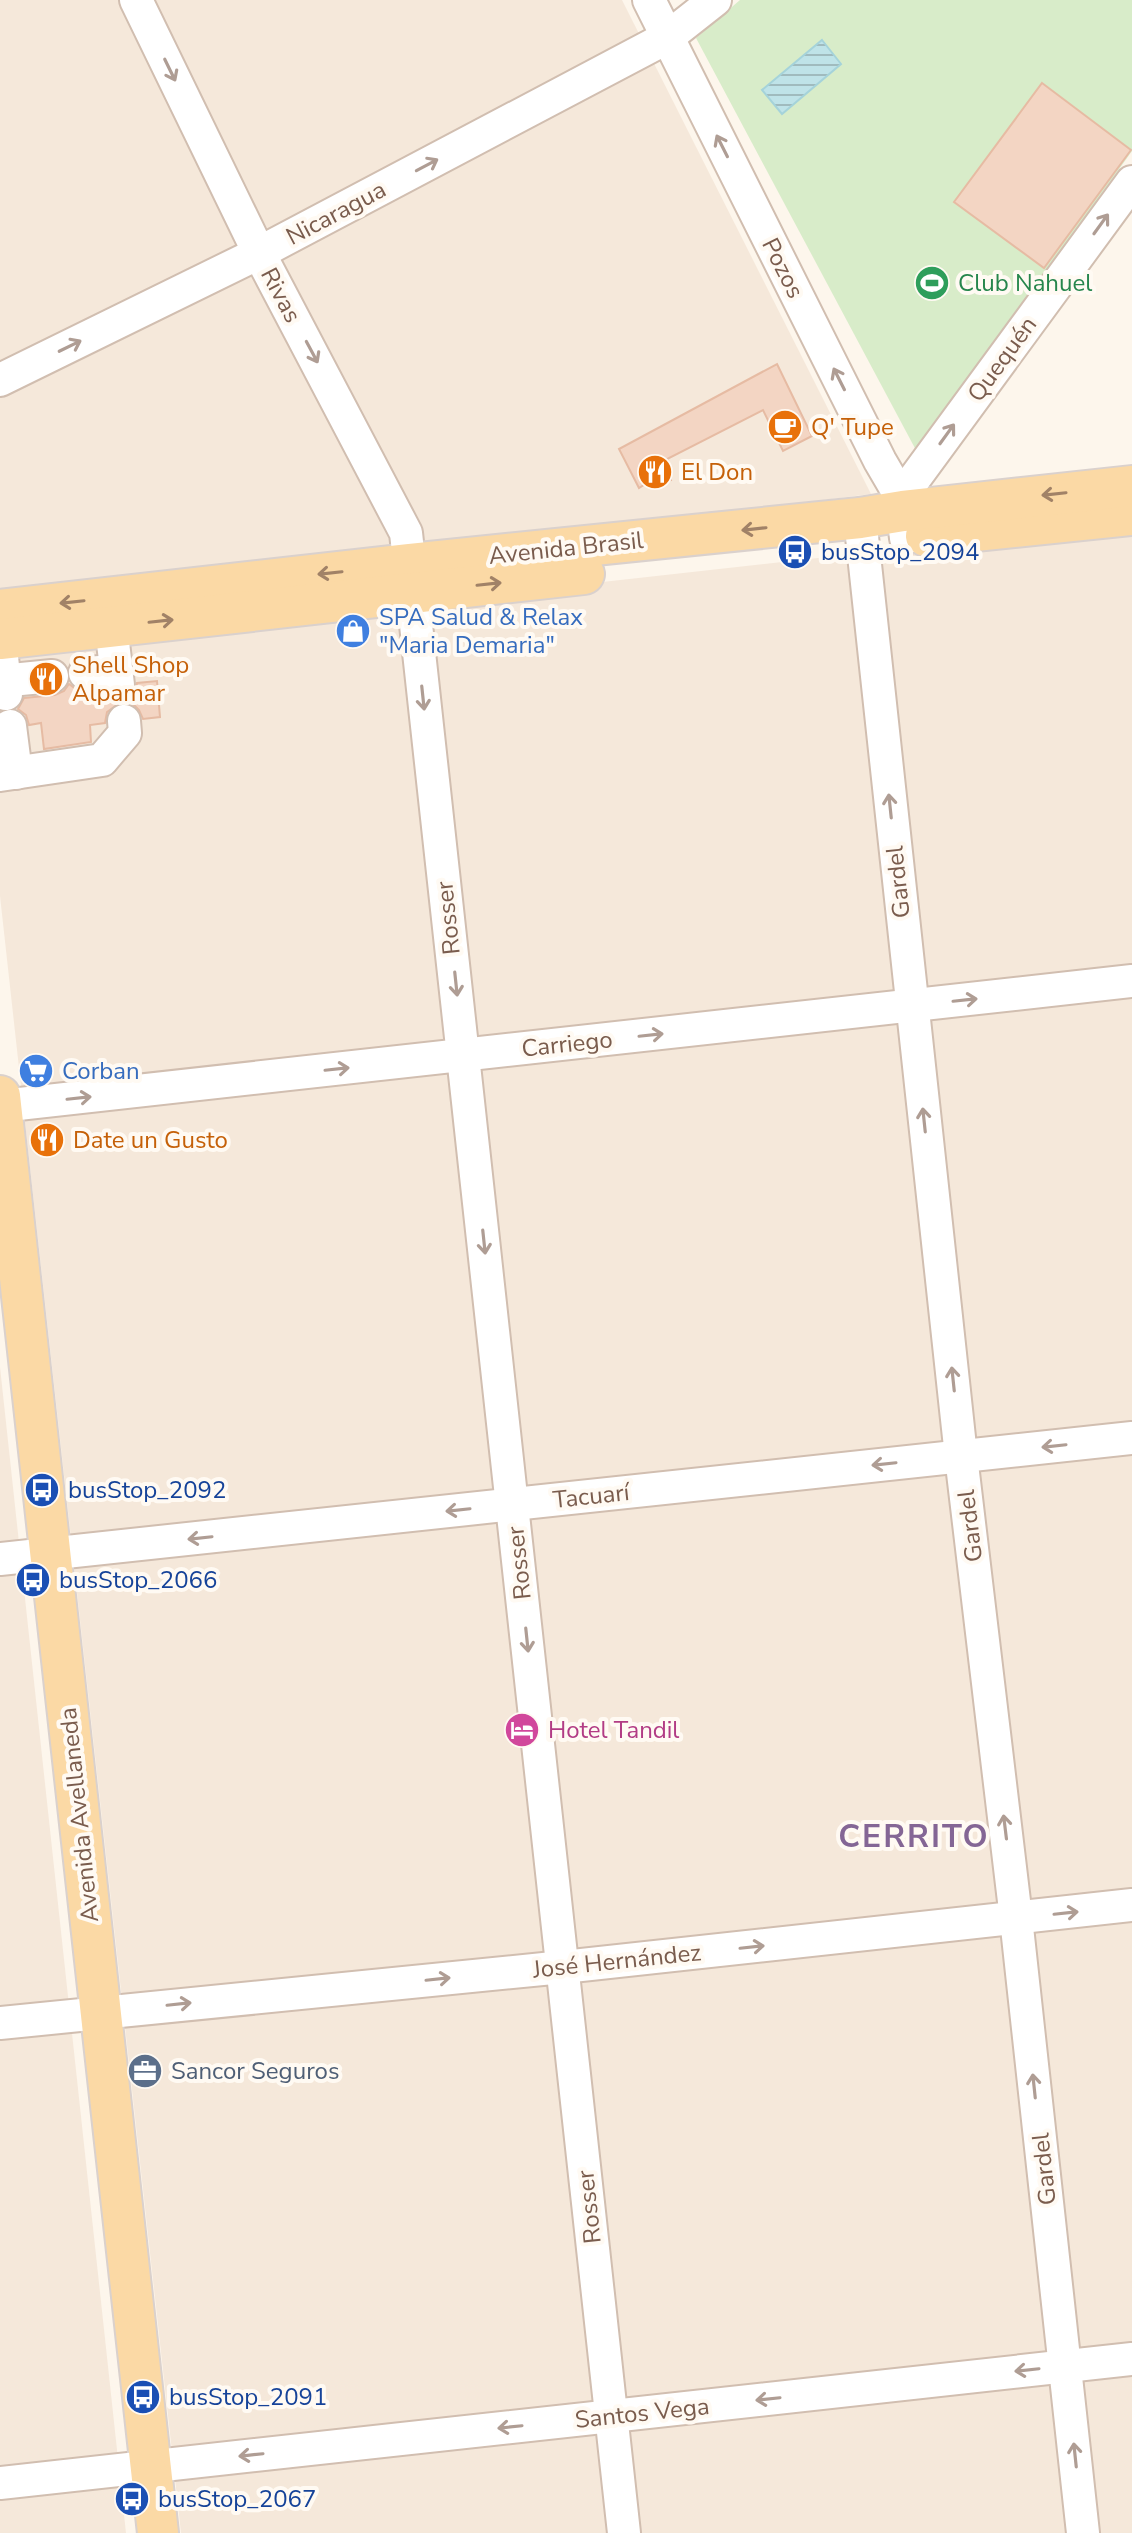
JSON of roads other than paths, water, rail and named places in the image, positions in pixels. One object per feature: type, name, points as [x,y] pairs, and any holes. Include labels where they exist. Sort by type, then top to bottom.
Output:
[{"type":"main road","name":"Avenida Brasil","points":[[0,610],[410,578],[861,531],[903,515],[1132,486]]},
{"type":"main road","name":"Avenida Brasil","points":[[903,515],[1132,515]]},
{"type":"main road","name":"Avenida Brasil","points":[[0,639],[111,626],[410,578]]},
{"type":"main road","name":"Avenida Avellaneda","points":[[0,1096],[27,1556]]},
{"type":"main road","name":"Avenida Avellaneda","points":[[0,1276],[27,1556],[91,2013],[140,2467],[158,2533]]},
{"type":"main road","name":"Avenida Avellaneda","points":[[136,2533],[140,2467]]},
{"type":"street","name":"Rivas","points":[[136,0],[259,253],[403,524],[410,578]]},
{"type":"street","name":"Pozos","points":[[649,0],[873,447],[903,515]]},
{"type":"street","name":"Nicaragua","points":[[0,380],[259,253],[668,37],[715,0]]},
{"type":"street","name":"Quequén","points":[[903,515],[1132,182]]},
{"type":"street","name":"Gardel","points":[[861,531],[961,1456],[1016,1918],[1083,2533]]},
{"type":"street","name":"Rosser","points":[[410,578],[624,2533]]},
{"type":"street","points":[[107,676],[111,626]]},
{"type":"street","points":[[0,639],[3,685],[52,676]]},
{"type":"street","points":[[10,726],[8,774],[102,760],[125,733],[124,721]]},
{"type":"street","name":"Carriego","points":[[0,1106],[1132,981]]},
{"type":"street","name":"Tacuarí","points":[[27,1556],[1132,1438]]},
{"type":"street","name":"José Hernández","points":[[0,2023],[563,1967],[1132,1905]]},
{"type":"street","name":"Santos Vega","points":[[0,2483],[1132,2359]]},
{"type":"water","points":[[822,40],[841,64],[782,114],[762,90]]},
{"type":"place","name":"Club Nahuel","points":[[932,283]]},
{"type":"place","name":"Q' Tupe","points":[[785,427]]},
{"type":"place","name":"El Don","points":[[655,472]]},
{"type":"place","name":"busStop_2094","points":[[795,552]]},
{"type":"place","name":"SPA Salud & Relax \"Maria Demaria\"","points":[[353,631]]},
{"type":"place","name":"Shell Shop Alpamar","points":[[46,679]]},
{"type":"place","name":"Corban","points":[[36,1071]]},
{"type":"place","name":"Date un Gusto","points":[[47,1140]]},
{"type":"place","name":"busStop_2092","points":[[42,1490]]},
{"type":"place","name":"busStop_2066","points":[[33,1580]]},
{"type":"place","name":"Hotel Tandil","points":[[522,1730]]},
{"type":"place","name":"Sancor Seguros","points":[[145,2071]]},
{"type":"place","name":"busStop_2091","points":[[143,2397]]},
{"type":"place","name":"busStop_2067","points":[[132,2499]]},
{"type":"district","name":"CERRITO","points":[[914,1836]]}]
